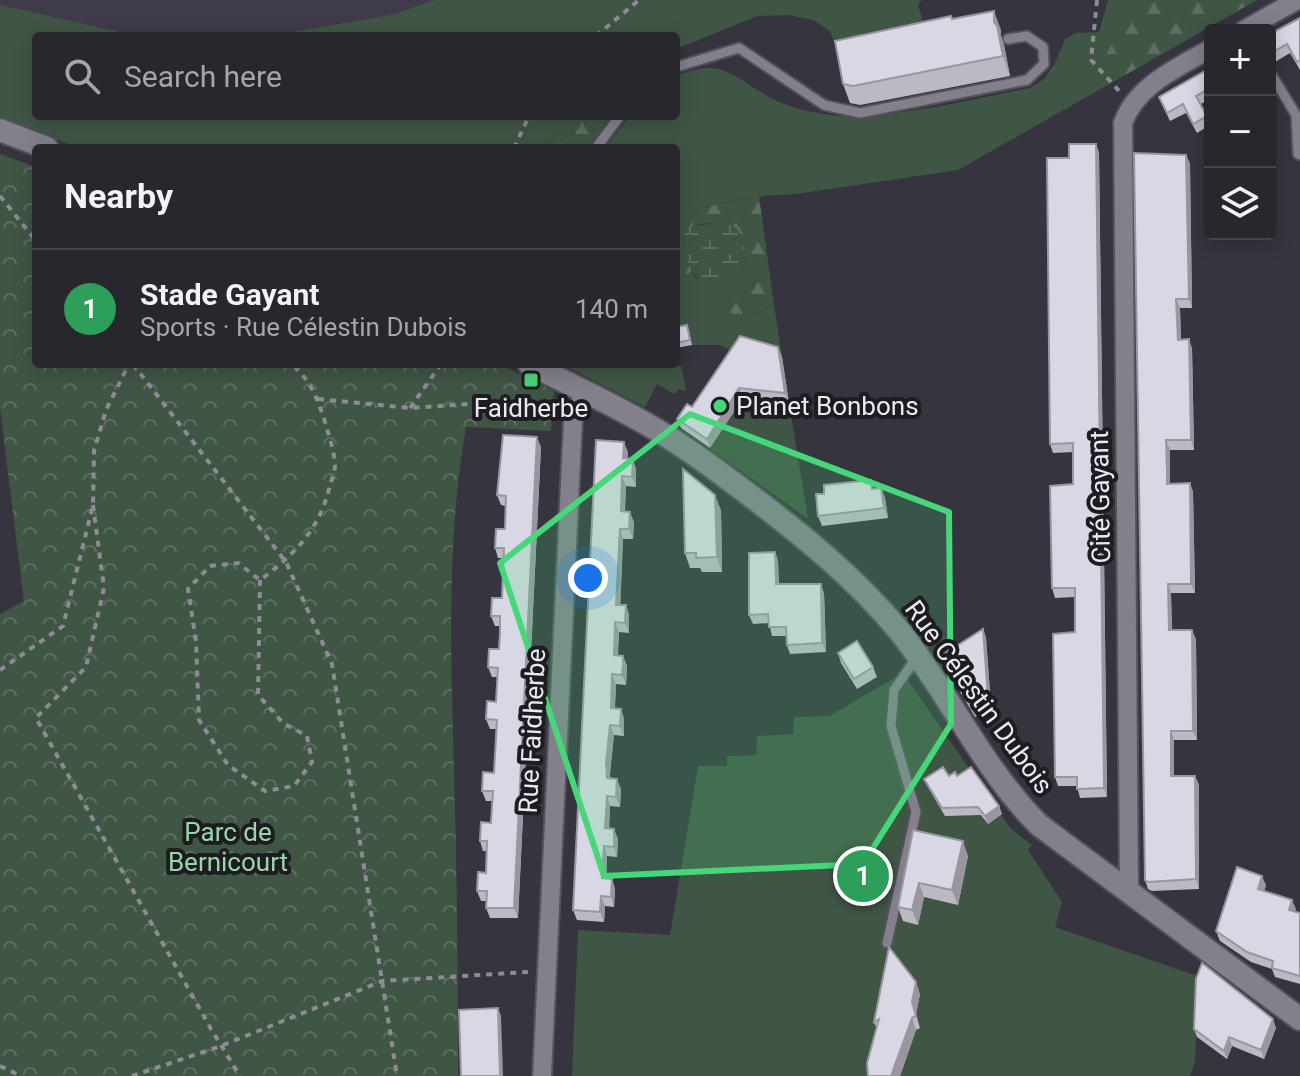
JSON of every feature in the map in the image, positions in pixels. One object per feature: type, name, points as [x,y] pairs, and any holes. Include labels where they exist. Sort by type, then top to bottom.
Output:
[{"type":"street","points":[[1255,24],[1297,0]]},
{"type":"street","points":[[1132,104],[1162,78],[1204,53]]},
{"type":"street","name":"Cité Gayant","points":[[1129,891],[1122,135],[1123,123],[1132,104]]},
{"type":"street","points":[[0,130],[37,144]]},
{"type":"street","name":"Rue Célestin Dubois","points":[[537,368],[682,446],[794,530],[876,604],[918,656],[1017,802],[1051,834],[1300,1019]]},
{"type":"street","name":"Rue Faidherbe","points":[[542,1076],[573,420],[585,391]]},
{"type":"lane","points":[[680,66],[739,48],[824,105],[860,113],[1027,80],[1044,64],[1043,47],[1027,36],[1008,39]]},
{"type":"lane","points":[[1276,82],[1296,115],[1300,155]]},
{"type":"lane","points":[[599,144],[617,120]]},
{"type":"lane","points":[[887,943],[916,812],[891,726],[894,690],[918,656]]},
{"type":"path","points":[[601,32],[639,0]]},
{"type":"path","points":[[1097,0],[1091,60],[1132,104]]},
{"type":"path","points":[[516,144],[527,120]]},
{"type":"path","points":[[0,196],[32,236]]},
{"type":"path","points":[[129,368],[106,410],[94,451],[93,505],[104,588],[86,667],[36,718],[240,1076]]},
{"type":"path","points":[[134,368],[286,562],[332,664],[397,1076]]},
{"type":"path","points":[[260,580],[286,562],[316,526],[326,504],[335,467],[332,445],[318,399],[296,368]]},
{"type":"path","points":[[410,408],[438,368]]},
{"type":"path","points":[[318,399],[410,408],[469,404],[553,407],[573,420]]},
{"type":"path","points":[[0,670],[63,626],[93,505]]},
{"type":"path","points":[[238,563],[260,580],[258,695],[283,723],[307,736],[312,762],[294,786],[265,791],[228,765],[199,720],[196,641],[188,589],[210,566],[238,563]]},
{"type":"path","points":[[132,1076],[221,1046],[382,981],[546,971]]},
{"type":"path","points":[[0,1066],[21,1076]]},
{"type":"highlighted area","points":[[690,414],[949,512],[951,724],[863,864],[604,876],[500,563]]},
{"type":"shaded area","points":[[0,0],[434,0],[395,14],[293,32],[120,32],[0,5]]},
{"type":"green space","points":[[434,0],[921,0],[918,5],[929,41],[842,61],[830,31],[813,20],[789,15],[757,16],[680,47],[680,32],[293,32],[395,14]]},
{"type":"green space","points":[[1108,0],[1138,0],[1130,7],[1106,57],[1120,78],[958,170],[796,194],[759,196],[680,212],[680,144],[607,144],[627,120],[680,120],[680,74],[692,70],[705,68],[726,72],[771,98],[817,113],[841,116],[895,113],[1030,88],[1044,79],[1065,39],[1076,33],[1099,32]]},
{"type":"green space","points":[[1138,0],[1257,0],[1215,24],[1204,24],[1204,30],[1120,78],[1105,57],[1130,7]]},
{"type":"green space","points":[[0,5],[121,32],[32,32],[32,120],[570,120],[550,144],[68,144],[0,118]]},
{"type":"green space","points":[[570,120],[608,120],[592,144],[550,144]]},
{"type":"green space","name":"Parc de Bernicourt","points":[[0,154],[32,166],[32,368],[508,368],[554,391],[551,431],[466,427],[455,513],[451,642],[458,1076],[0,1076],[0,614],[24,601],[0,408]]},
{"type":"green space","points":[[759,196],[774,305],[744,319],[724,310],[719,296],[752,288],[757,273],[755,259],[746,260],[739,232],[726,226],[697,225],[684,231],[683,242],[692,272],[680,276],[680,212]]},
{"type":"green space","points":[[722,223],[739,232],[745,252],[744,267],[735,277],[705,285],[688,261],[684,231],[691,226]]},
{"type":"green space","points":[[755,259],[757,273],[752,288],[719,297],[744,319],[774,305],[782,357],[765,352],[762,400],[789,403],[808,519],[710,449],[745,395],[737,355],[721,345],[692,345],[689,330],[680,332],[680,276],[692,272],[697,279],[743,271],[746,260]]},
{"type":"green space","points":[[681,366],[686,391],[679,389],[674,394],[657,384],[645,407],[570,368]]},
{"type":"green space","points":[[903,673],[1011,829],[1032,845],[1028,850],[1062,902],[1055,927],[1203,978],[1198,989],[1195,1061],[1190,1076],[572,1076],[578,930],[670,935],[698,766],[727,766],[727,756],[756,755],[757,736],[793,734],[794,717],[829,716]]},
{"type":"building","points":[[994,11],[1003,56],[853,86],[843,84],[835,41],[951,16],[952,19]]},
{"type":"building","points":[[1300,18],[1300,60],[1297,62],[1287,44],[1276,50],[1276,31]]},
{"type":"building","points":[[1204,71],[1204,91],[1196,96],[1204,111],[1204,118],[1193,124],[1183,104],[1167,113],[1159,97]]},
{"type":"building","points":[[1069,144],[1096,144],[1104,788],[1077,789],[1077,777],[1055,777],[1053,634],[1075,632],[1075,588],[1052,588],[1050,486],[1073,484],[1073,443],[1050,444],[1047,158],[1069,158]]},
{"type":"building","points":[[1134,153],[1186,155],[1189,299],[1176,299],[1178,340],[1189,339],[1191,440],[1166,440],[1167,484],[1190,483],[1191,584],[1168,584],[1169,630],[1192,630],[1193,731],[1171,731],[1171,776],[1195,776],[1196,879],[1148,882],[1145,880]]},
{"type":"building","points":[[687,325],[690,340],[680,342],[680,326]]},
{"type":"building","points":[[740,336],[778,347],[785,393],[739,388],[707,439],[677,419],[687,404],[692,407]]},
{"type":"building","points":[[503,435],[537,437],[514,908],[486,908],[487,891],[477,891],[478,872],[486,873],[487,841],[480,841],[481,822],[491,823],[493,791],[482,791],[483,772],[494,773],[497,720],[486,719],[487,701],[496,702],[498,668],[488,667],[489,649],[499,649],[500,616],[491,616],[492,598],[502,598],[504,548],[495,548],[496,529],[505,529],[506,496],[497,495]]},
{"type":"building","points":[[596,440],[624,442],[623,458],[633,459],[632,477],[622,476],[621,511],[630,512],[629,529],[620,529],[616,605],[626,605],[625,623],[615,622],[614,655],[623,656],[623,665],[622,675],[612,674],[611,708],[621,709],[620,726],[610,725],[606,763],[607,778],[617,779],[616,797],[607,796],[605,828],[614,829],[614,847],[604,846],[602,878],[612,879],[611,897],[601,896],[600,912],[573,910]]},
{"type":"building","points":[[683,469],[715,495],[717,557],[696,558],[696,553],[685,553]]},
{"type":"building","points":[[871,480],[872,489],[881,488],[884,508],[818,516],[816,494],[824,494],[824,485]]},
{"type":"building","points":[[775,552],[776,584],[821,584],[822,643],[787,645],[786,627],[769,627],[768,614],[749,615],[749,553]]},
{"type":"building","points":[[983,629],[988,698],[972,709],[941,656]]},
{"type":"building","points":[[857,641],[873,667],[854,679],[838,653]]},
{"type":"building","points":[[943,767],[949,776],[955,772],[957,776],[971,767],[999,806],[985,816],[978,807],[942,808],[924,779]]},
{"type":"building","points":[[913,830],[963,841],[952,890],[919,883],[912,910],[898,907]]},
{"type":"building","points":[[1237,867],[1262,876],[1258,889],[1292,900],[1289,910],[1300,913],[1300,976],[1272,968],[1273,961],[1247,952],[1216,931]]},
{"type":"building","points":[[889,947],[916,982],[912,1002],[916,1016],[912,1018],[891,1076],[868,1076],[867,1063],[879,1019],[874,1022]]},
{"type":"building","points":[[1202,963],[1273,1019],[1261,1050],[1229,1037],[1224,1051],[1194,1029],[1196,979]]},
{"type":"building","points":[[498,1008],[500,1076],[461,1076],[459,1010]]},
{"type":"place","name":"Faidherbe","points":[[531,380]]},
{"type":"place","name":"Planet Bonbons","points":[[720,406]]},
{"type":"place","name":"Stade Gayant","points":[[863,876]]}]
